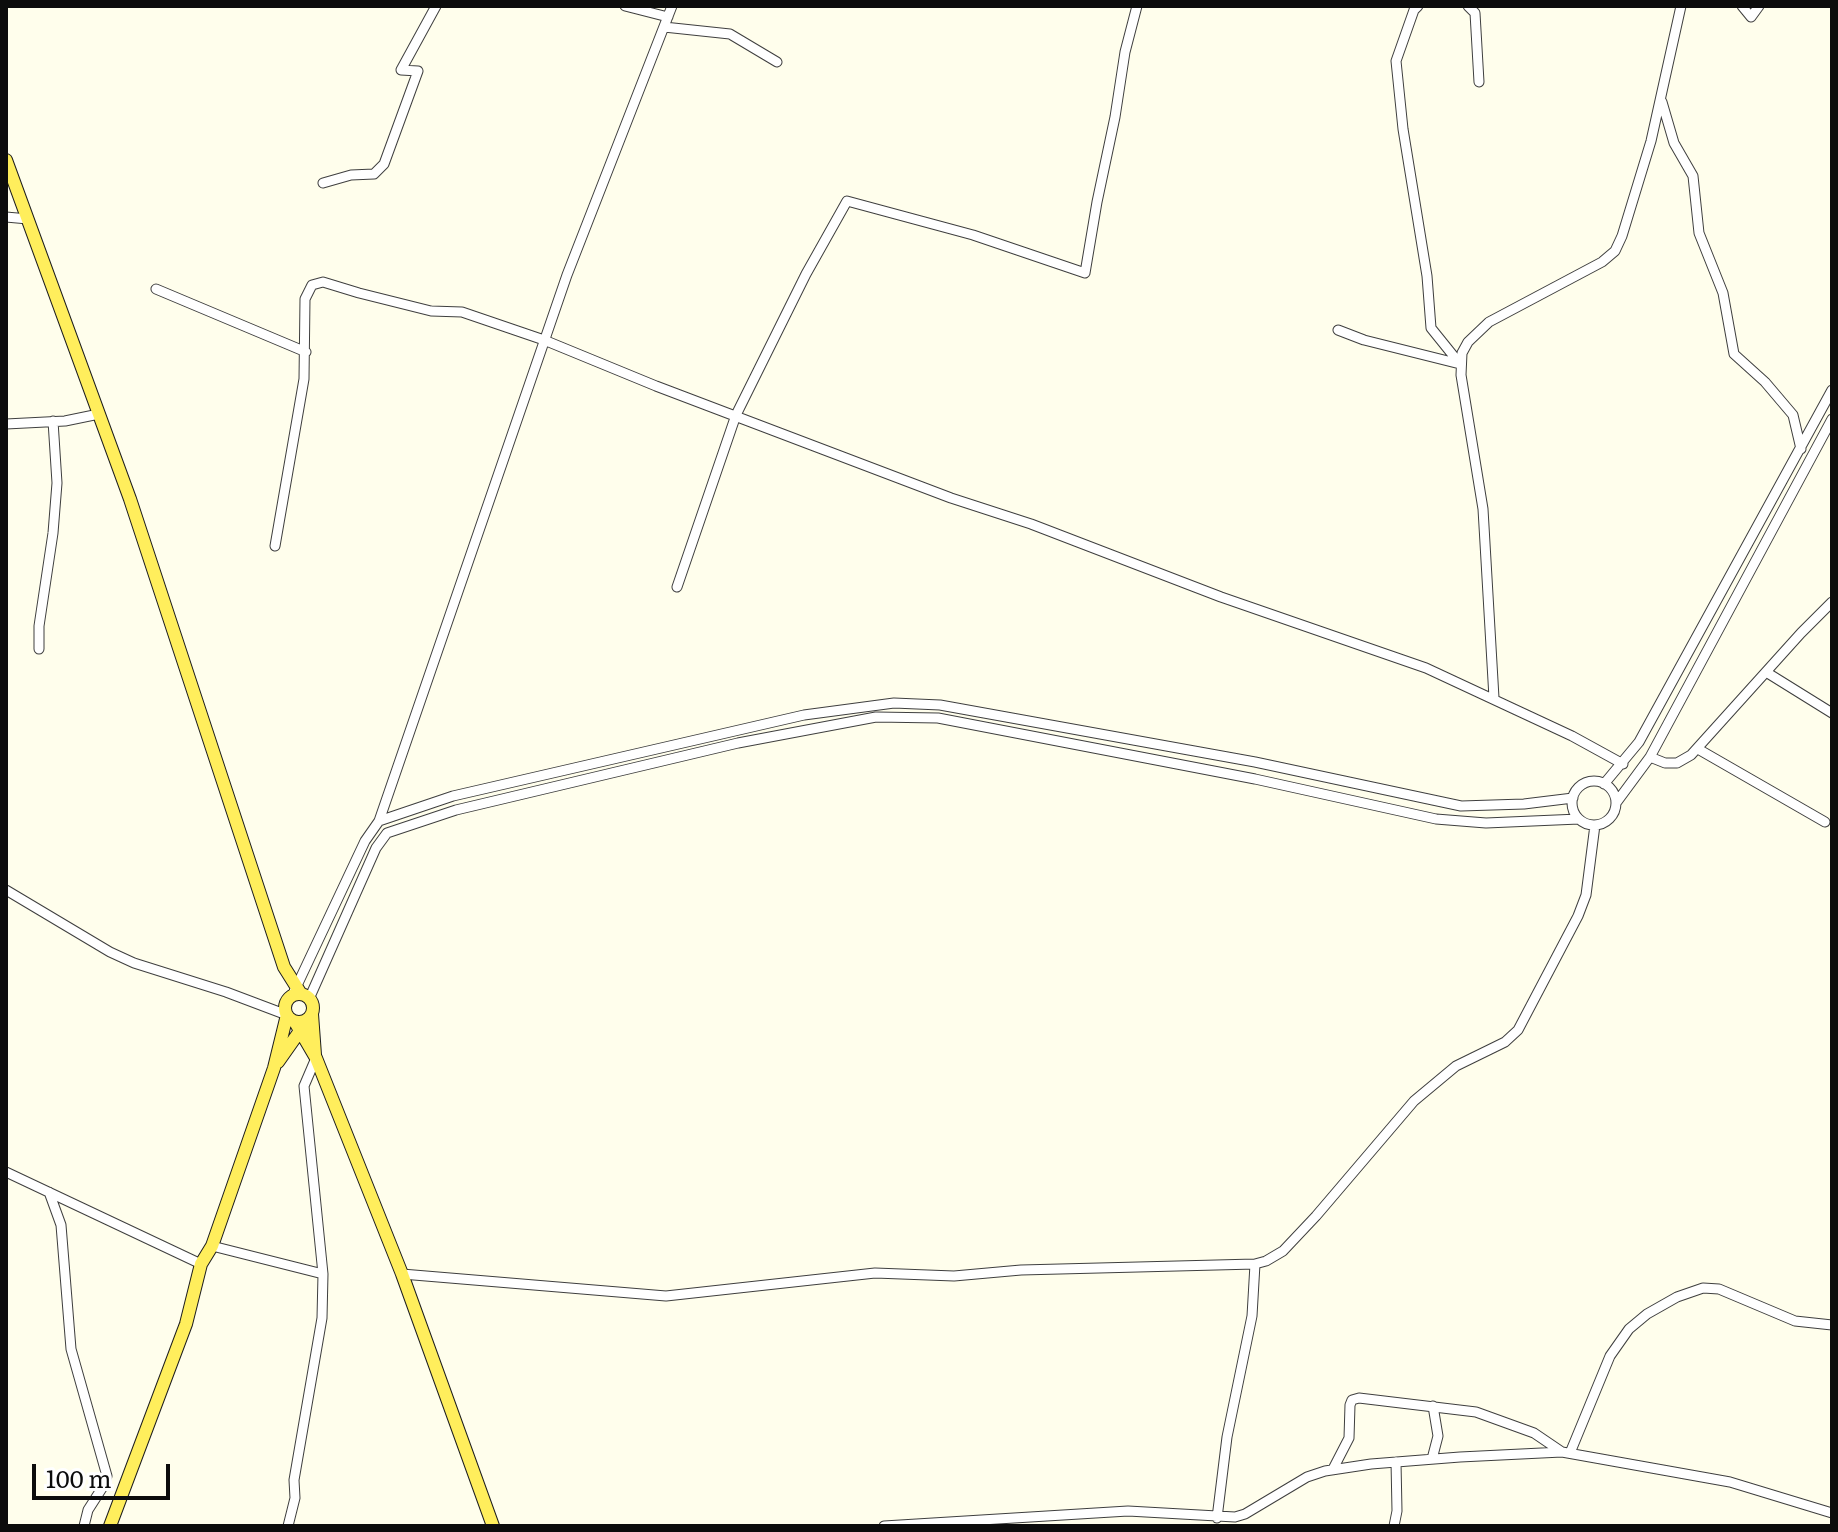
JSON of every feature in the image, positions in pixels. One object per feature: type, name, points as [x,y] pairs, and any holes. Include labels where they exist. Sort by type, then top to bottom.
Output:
[{"type":"main road","points":[[6,160],[130,499],[298,1008],[402,1274],[493,1526]]},
{"type":"main road","points":[[298,1008],[316,1058]]},
{"type":"main road","points":[[110,1526],[186,1324],[201,1264],[212,1246],[298,1008]]},
{"type":"main road","points":[[274,1068],[298,1008]]},
{"type":"street","points":[[323,183],[351,175],[374,174],[384,164],[418,71],[401,70],[436,6]]},
{"type":"street","points":[[625,6],[666,22],[730,34],[777,62]]},
{"type":"street","points":[[298,1008],[365,841],[379,821],[567,275],[672,6]]},
{"type":"street","points":[[677,587],[736,415],[806,274],[847,201],[973,235],[1085,273],[1125,52],[1137,6]]},
{"type":"street","points":[[1418,6],[1396,61],[1403,129],[1427,276],[1431,328],[1460,364]]},
{"type":"street","points":[[1468,6],[1475,13],[1479,82]]},
{"type":"street","points":[[1494,698],[1483,509],[1460,364],[1468,342],[1489,322],[1602,262],[1615,251],[1661,99],[1681,6]]},
{"type":"street","points":[[1742,6],[1751,17],[1759,6]]},
{"type":"street","points":[[1661,99],[1674,143],[1693,176],[1699,233],[1723,293],[1734,354],[1765,382],[1793,415],[1801,449]]},
{"type":"street","points":[[6,217],[28,219]]},
{"type":"street","points":[[275,546],[306,352],[305,299],[312,285],[323,282],[431,311],[462,312],[544,340],[937,493],[1031,524],[1221,597],[1426,668],[1494,698],[1623,764]]},
{"type":"street","points":[[156,289],[306,352]]},
{"type":"street","points":[[1338,330],[1364,340],[1460,364]]},
{"type":"street","points":[[1604,784],[1639,742],[1832,390]]},
{"type":"street","points":[[6,424],[99,414]]},
{"type":"street","points":[[298,1008],[376,848],[387,833],[471,806],[738,743],[876,717],[938,718],[1255,779],[1436,819],[1486,823],[1579,819],[1595,825],[1610,818],[1616,803],[1650,757],[1832,419]]},
{"type":"street","points":[[39,649],[39,626],[57,483],[53,421]]},
{"type":"street","points":[[1650,757],[1665,763],[1677,763],[1698,749],[1832,602]]},
{"type":"street","points":[[1766,672],[1832,713]]},
{"type":"street","points":[[379,821],[453,796],[734,730],[804,715],[894,703],[940,705],[1225,757],[1451,805],[1479,807],[1573,798]]},
{"type":"street","points":[[1698,749],[1825,822]]},
{"type":"street","points":[[1579,819],[1573,810],[1573,798],[1578,788],[1588,782],[1604,784],[1613,792],[1616,803]]},
{"type":"street","points":[[402,1274],[666,1296],[875,1273],[964,1276],[1021,1270],[1255,1264],[1266,1261],[1283,1251],[1414,1101],[1441,1076],[1505,1042],[1518,1030],[1584,899],[1595,825]]},
{"type":"street","points":[[6,890],[134,963],[226,992],[298,1008]]},
{"type":"street","points":[[288,1526],[322,1318],[323,1274],[304,1086],[316,1058]]},
{"type":"street","points":[[6,1172],[201,1264]]},
{"type":"street","points":[[49,1192],[61,1225],[71,1349],[107,1476],[88,1510],[84,1526]]},
{"type":"street","points":[[212,1246],[323,1274]]},
{"type":"street","points":[[1217,1518],[1227,1437],[1252,1316],[1255,1264]]},
{"type":"street","points":[[1566,1453],[1610,1356],[1629,1329],[1647,1314],[1677,1297],[1703,1288],[1719,1289],[1795,1321],[1832,1325]]},
{"type":"street","points":[[1333,1469],[1349,1438],[1352,1400],[1359,1398],[1463,1409],[1486,1415],[1534,1433],[1566,1453]]},
{"type":"street","points":[[1432,1459],[1438,1436],[1433,1406]]},
{"type":"street","points":[[884,1526],[1075,1521],[1128,1511],[1217,1518],[1245,1514],[1307,1477],[1333,1469],[1432,1459],[1566,1453],[1730,1482],[1832,1513]]},
{"type":"street","points":[[1394,1526],[1398,1502],[1396,1462]]}]
